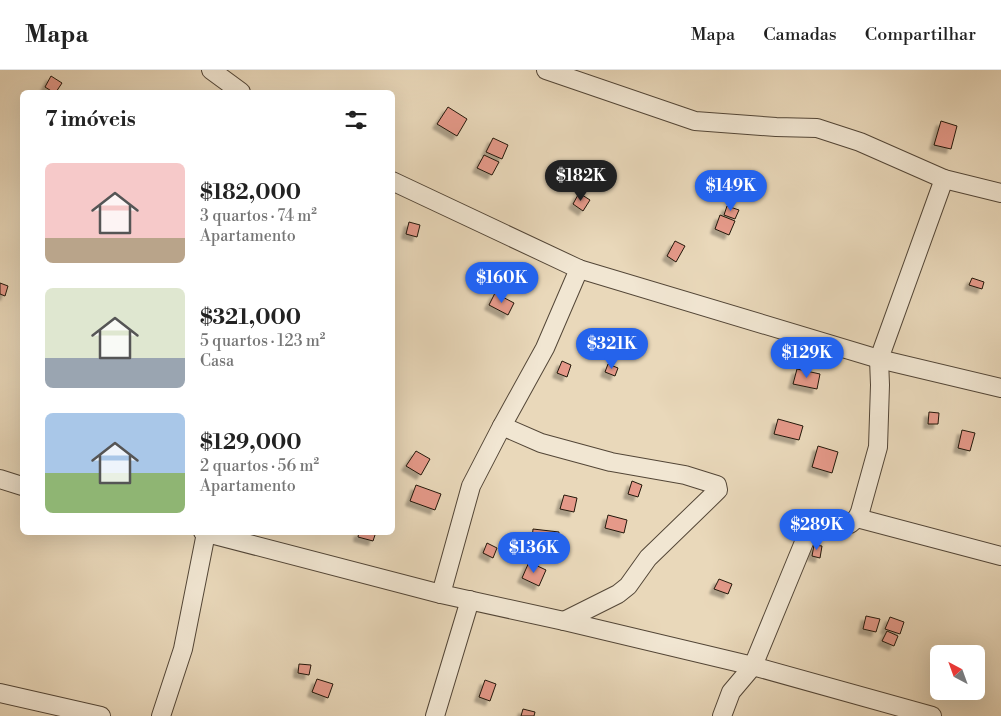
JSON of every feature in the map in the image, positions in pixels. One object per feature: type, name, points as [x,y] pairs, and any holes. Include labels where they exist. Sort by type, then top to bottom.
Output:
[{"type":"street","points":[[211,70],[239,90]]},
{"type":"street","points":[[546,70],[695,121],[817,128],[860,142],[944,179],[1001,193]]},
{"type":"street","points":[[722,716],[731,692],[753,666],[807,535],[817,525],[850,524],[860,512],[878,448],[879,359],[944,179]]},
{"type":"street","points":[[395,182],[579,269],[879,359],[1001,388]]},
{"type":"street","points":[[441,594],[471,486],[545,348],[579,269]]},
{"type":"street","points":[[502,426],[550,446],[610,462],[685,475],[717,485],[718,487],[718,490],[648,558],[628,586],[618,594],[564,621]]},
{"type":"street","points":[[0,479],[20,485]]},
{"type":"street","points":[[856,518],[1001,556]]},
{"type":"street","points":[[161,716],[183,649],[204,535]]},
{"type":"street","points":[[212,535],[441,594],[753,666],[932,716]]},
{"type":"street","points":[[435,716],[470,600]]},
{"type":"street","points":[[0,693],[101,716]]},
{"type":"building","points":[[51,76],[62,83],[57,90],[50,90],[45,87]]},
{"type":"building","points":[[448,107],[467,119],[457,136],[437,124]]},
{"type":"building","points":[[941,121],[957,126],[951,149],[934,145]]},
{"type":"building","points":[[493,138],[508,145],[502,159],[486,152]]},
{"type":"building","points":[[484,155],[499,162],[492,175],[477,168]]},
{"type":"building","points":[[579,193],[590,200],[583,211],[573,204]]},
{"type":"building","points":[[727,206],[739,210],[735,219],[724,215]]},
{"type":"building","points":[[720,215],[735,221],[729,235],[715,229]]},
{"type":"building","points":[[409,222],[420,225],[417,237],[406,234]]},
{"type":"building","points":[[675,241],[685,246],[676,262],[667,256]]},
{"type":"building","points":[[972,278],[984,282],[982,289],[969,285]]},
{"type":"building","points":[[0,283],[8,286],[5,296],[0,294]]},
{"type":"building","points":[[495,293],[514,303],[508,315],[489,305]]},
{"type":"building","points":[[562,361],[571,365],[567,377],[557,373]]},
{"type":"building","points":[[608,364],[618,368],[615,376],[605,372]]},
{"type":"building","points":[[797,369],[820,374],[817,389],[793,384]]},
{"type":"building","points":[[929,412],[939,413],[938,424],[928,424]]},
{"type":"building","points":[[778,419],[803,426],[799,440],[774,434]]},
{"type":"building","points":[[962,430],[975,433],[970,451],[958,448]]},
{"type":"building","points":[[818,446],[838,452],[832,473],[812,467]]},
{"type":"building","points":[[416,451],[430,459],[421,475],[406,466]]},
{"type":"building","points":[[632,481],[642,485],[638,497],[628,494]]},
{"type":"building","points":[[416,485],[441,494],[435,510],[410,501]]},
{"type":"building","points":[[564,495],[577,498],[574,512],[560,509]]},
{"type":"building","points":[[608,515],[627,520],[624,533],[605,528]]},
{"type":"building","points":[[533,529],[559,532],[557,549],[548,548],[549,540],[532,539]]},
{"type":"building","points":[[358,535],[375,535],[373,541],[358,537]]},
{"type":"building","points":[[487,543],[497,548],[493,558],[483,553]]},
{"type":"building","points":[[814,545],[822,546],[820,558],[812,556]]},
{"type":"building","points":[[529,562],[546,570],[539,586],[522,578]]},
{"type":"building","points":[[719,579],[732,584],[728,594],[714,589]]},
{"type":"building","points":[[866,616],[880,619],[876,632],[863,629]]},
{"type":"building","points":[[890,617],[904,622],[900,634],[885,629]]},
{"type":"building","points":[[887,631],[898,636],[894,646],[882,641]]},
{"type":"building","points":[[299,664],[311,665],[309,675],[298,673]]},
{"type":"building","points":[[317,679],[333,684],[328,698],[312,692]]},
{"type":"building","points":[[485,680],[496,684],[490,701],[479,697]]},
{"type":"building","points":[[523,709],[535,712],[534,716],[521,716]]}]
